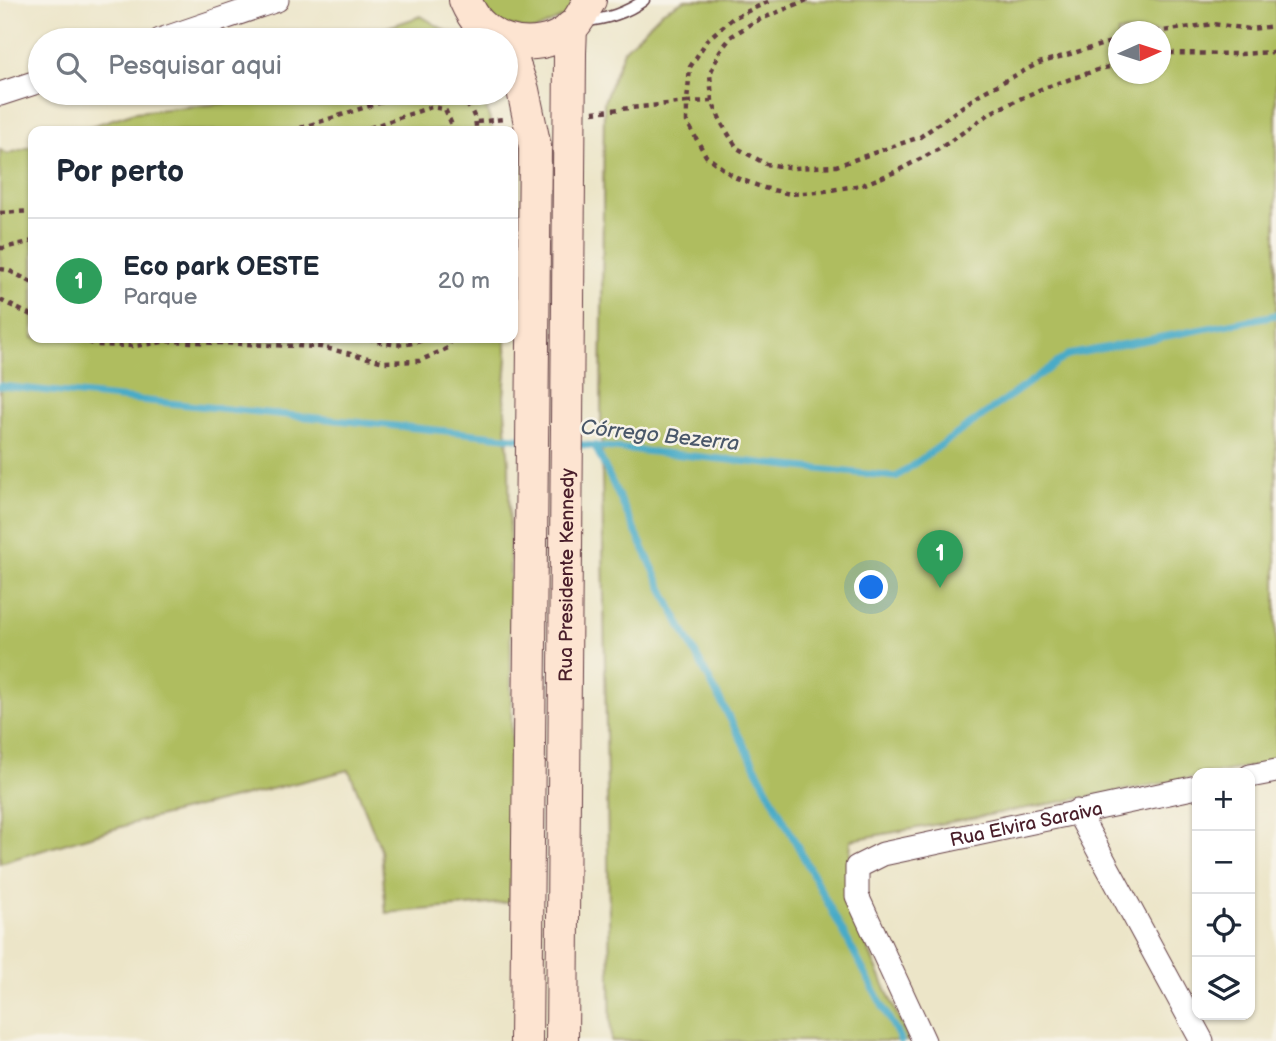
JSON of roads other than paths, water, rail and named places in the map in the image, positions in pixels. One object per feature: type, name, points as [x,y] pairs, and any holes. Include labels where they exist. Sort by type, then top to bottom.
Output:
[{"type":"main road","points":[[465,0],[470,12],[485,28]]},
{"type":"main road","points":[[518,43],[547,41],[560,35],[580,16]]},
{"type":"main road","name":"Rua Presidente Kennedy","points":[[562,1041],[570,53],[580,16]]},
{"type":"main road","name":"Rua Presidente Kennedy","points":[[518,76],[535,147],[526,1041]]},
{"type":"street","points":[[187,28],[232,8],[277,0]]},
{"type":"street","points":[[0,94],[28,84]]},
{"type":"street","points":[[1255,775],[1276,771]]},
{"type":"street","name":"Rua Elvira Saraiva","points":[[924,1041],[857,896],[858,867],[883,854],[1192,788]]},
{"type":"street","points":[[1077,811],[1202,1041]]},
{"type":"lane","points":[[580,16],[596,20],[638,5],[644,0]]},
{"type":"waterway","name":"Córrego Bezerra","points":[[575,444],[896,477],[1068,355],[1276,315]]},
{"type":"waterway","name":"Córrego Bezerra","points":[[0,386],[525,439]]},
{"type":"waterway","points":[[595,446],[676,617],[901,1041]]},
{"type":"place","name":"Eco park OESTE","points":[[940,588]]}]
